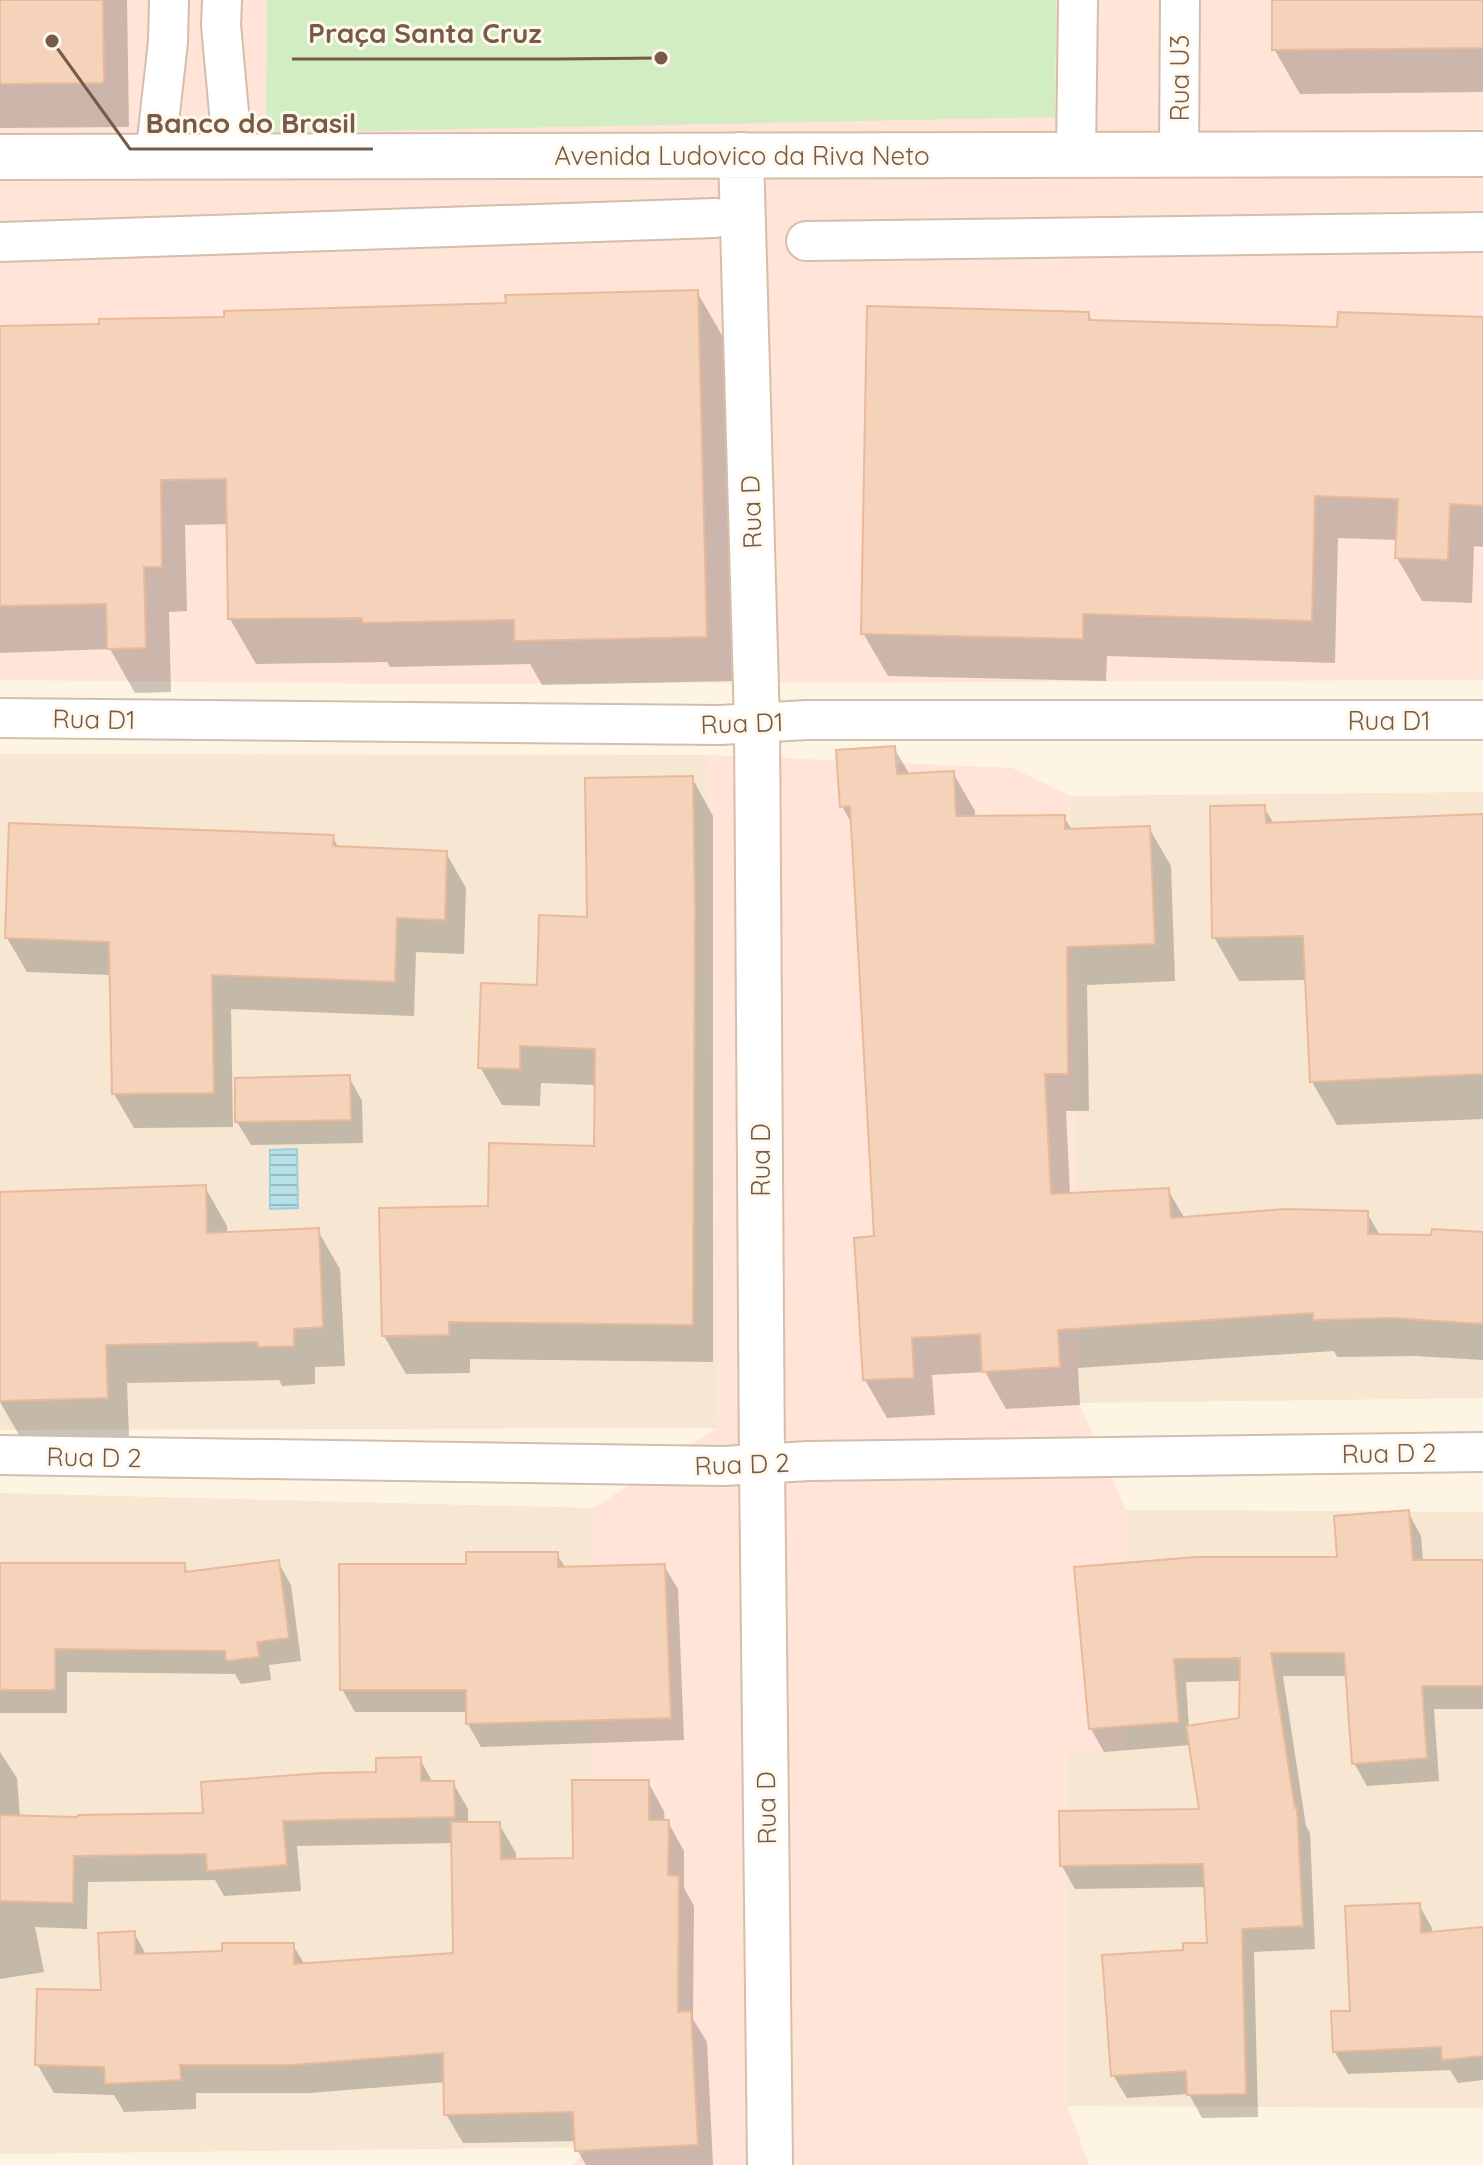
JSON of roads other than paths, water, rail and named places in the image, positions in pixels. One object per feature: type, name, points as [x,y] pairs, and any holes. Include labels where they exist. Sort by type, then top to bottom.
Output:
[{"type":"street","points":[[155,157],[168,42],[169,0]]},
{"type":"street","points":[[222,0],[221,25],[233,156]]},
{"type":"street","points":[[1076,154],[1078,0]]},
{"type":"street","name":"Rua U3","points":[[1179,156],[1180,0]]},
{"type":"street","name":"Avenida Ludovico da Riva Neto","points":[[0,157],[1483,154]]},
{"type":"street","name":"Rua D","points":[[741,155],[757,724],[770,2165]]},
{"type":"street","points":[[0,242],[715,218]]},
{"type":"street","points":[[806,241],[1483,232]]},
{"type":"street","name":"Rua D1","points":[[0,718],[757,724],[807,720],[1483,720]]},
{"type":"street","name":"Rua D 2","points":[[0,1455],[762,1466],[809,1461],[1483,1452]]},
{"type":"water","points":[[297,1149],[298,1208],[270,1209],[270,1150]]},
{"type":"place","name":"Banco do Brasil","points":[[52,41]]},
{"type":"place","name":"Praça Santa Cruz","points":[[661,58]]}]
